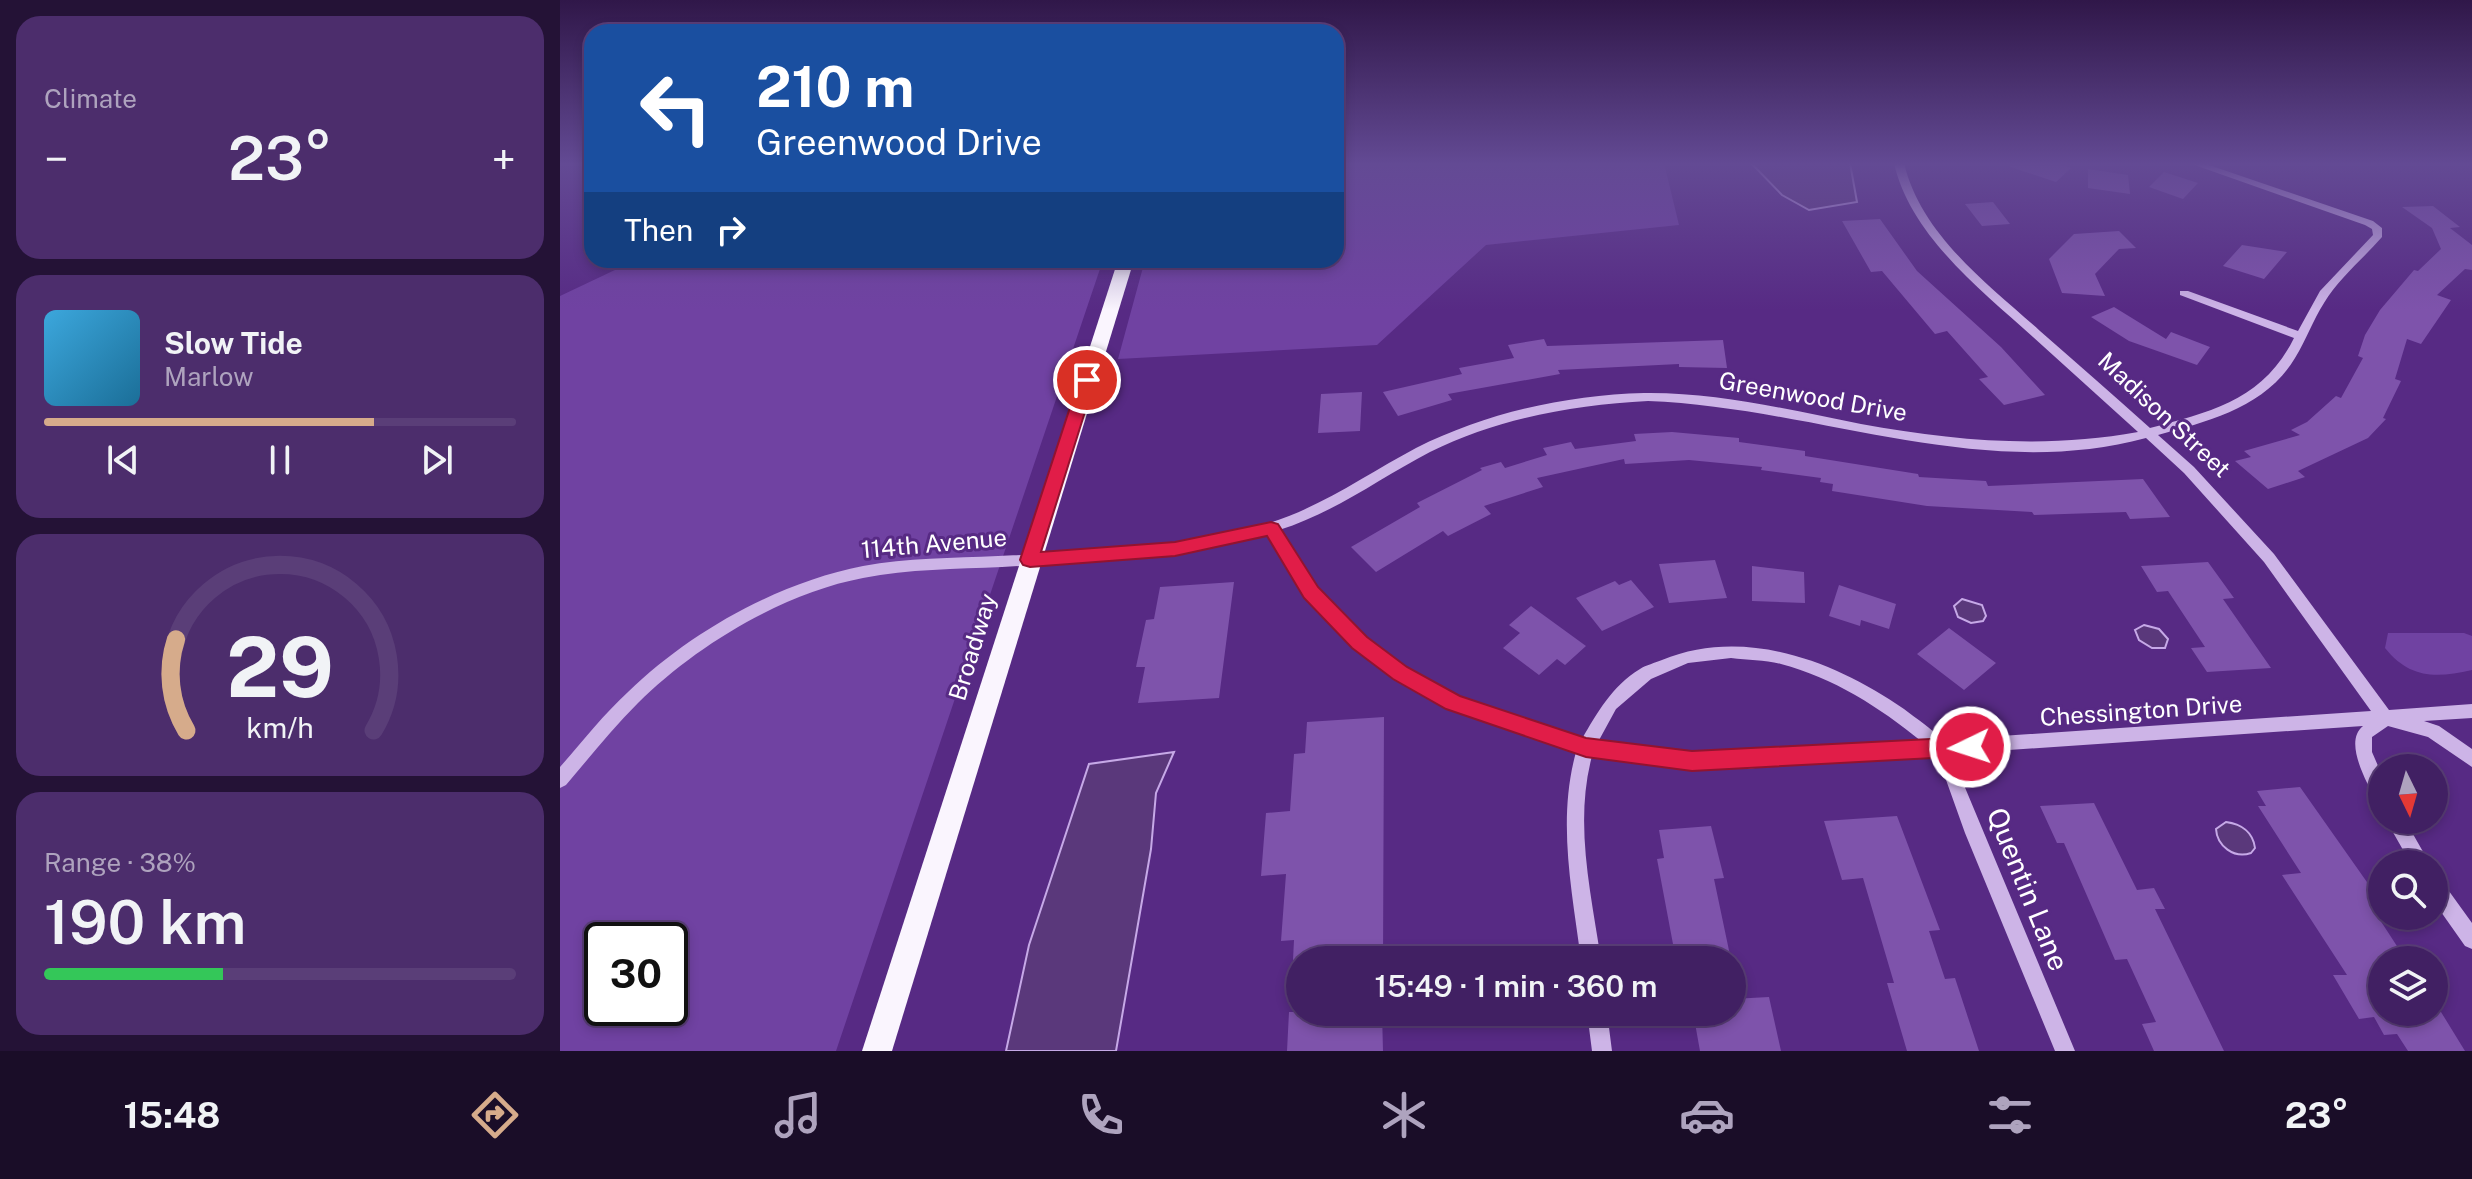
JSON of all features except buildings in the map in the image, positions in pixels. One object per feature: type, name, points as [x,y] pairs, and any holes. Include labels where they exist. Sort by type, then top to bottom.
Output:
[{"type":"main road","name":"Broadway","points":[[877,1051],[1123,268]]},
{"type":"street","name":"Madison Street","points":[[1919,212],[1963,268],[2189,470],[2269,558],[2386,718]]},
{"type":"street","name":"Greenwood Drive","points":[[1030,560],[1175,549],[1271,529],[1329,506],[1429,447],[1472,430],[1516,415],[1611,399],[1705,399],[1771,408],[1899,435],[1959,444],[2068,446],[2149,434],[2222,412],[2262,389],[2289,362],[2320,300],[2378,235],[2377,228],[2332,212]]},
{"type":"street","points":[[2184,293],[2300,336]]},
{"type":"street","name":"Chessington Drive","points":[[1271,529],[1311,592],[1360,642],[1400,673],[1453,703],[1586,748],[1692,761],[1940,749],[2472,711]]},
{"type":"street","name":"114th Avenue","points":[[560,780],[636,694],[700,643],[790,595],[857,573],[917,565],[1030,560]]},
{"type":"street","points":[[1589,946],[1573,812],[1577,777],[1586,748],[1613,702],[1658,667],[1729,651],[1757,651],[1786,657],[1863,687],[1940,749]]},
{"type":"street","points":[[2368,762],[2364,752],[2364,734],[2386,718],[2433,731],[2472,759]]},
{"type":"street","name":"Quentin Lane","points":[[1940,749],[2065,1051]]},
{"type":"street","points":[[2448,906],[2472,939]]},
{"type":"street","points":[[1599,1026],[1602,1051]]},
{"type":"shaded area","points":[[1344,212],[1676,212],[1679,225],[1486,245],[1377,345],[1118,359],[1143,268],[1344,268]]},
{"type":"shaded area","points":[[619,268],[1100,268],[836,1051],[560,1051],[560,296]]},
{"type":"shaded area","points":[[1962,599],[1982,605],[1986,616],[1983,621],[1971,623],[1958,617],[1954,606]]},
{"type":"shaded area","points":[[2144,625],[2159,629],[2168,639],[2165,648],[2152,648],[2139,640],[2135,630]]},
{"type":"shaded area","points":[[2388,633],[2464,633],[2472,636],[2472,670],[2435,675],[2414,671],[2385,648]]},
{"type":"shaded area","points":[[1174,752],[1156,793],[1151,849],[1116,1051],[1006,1051],[1029,945],[1089,764]]},
{"type":"shaded area","points":[[2226,822],[2249,833],[2255,848],[2251,853],[2233,853],[2223,846],[2216,829]]},
{"type":"route","points":[[1087,380],[1030,560],[1175,549],[1271,529],[1311,592],[1360,642],[1400,673],[1453,703],[1586,748],[1692,761],[1741,761],[1970,747]]}]
